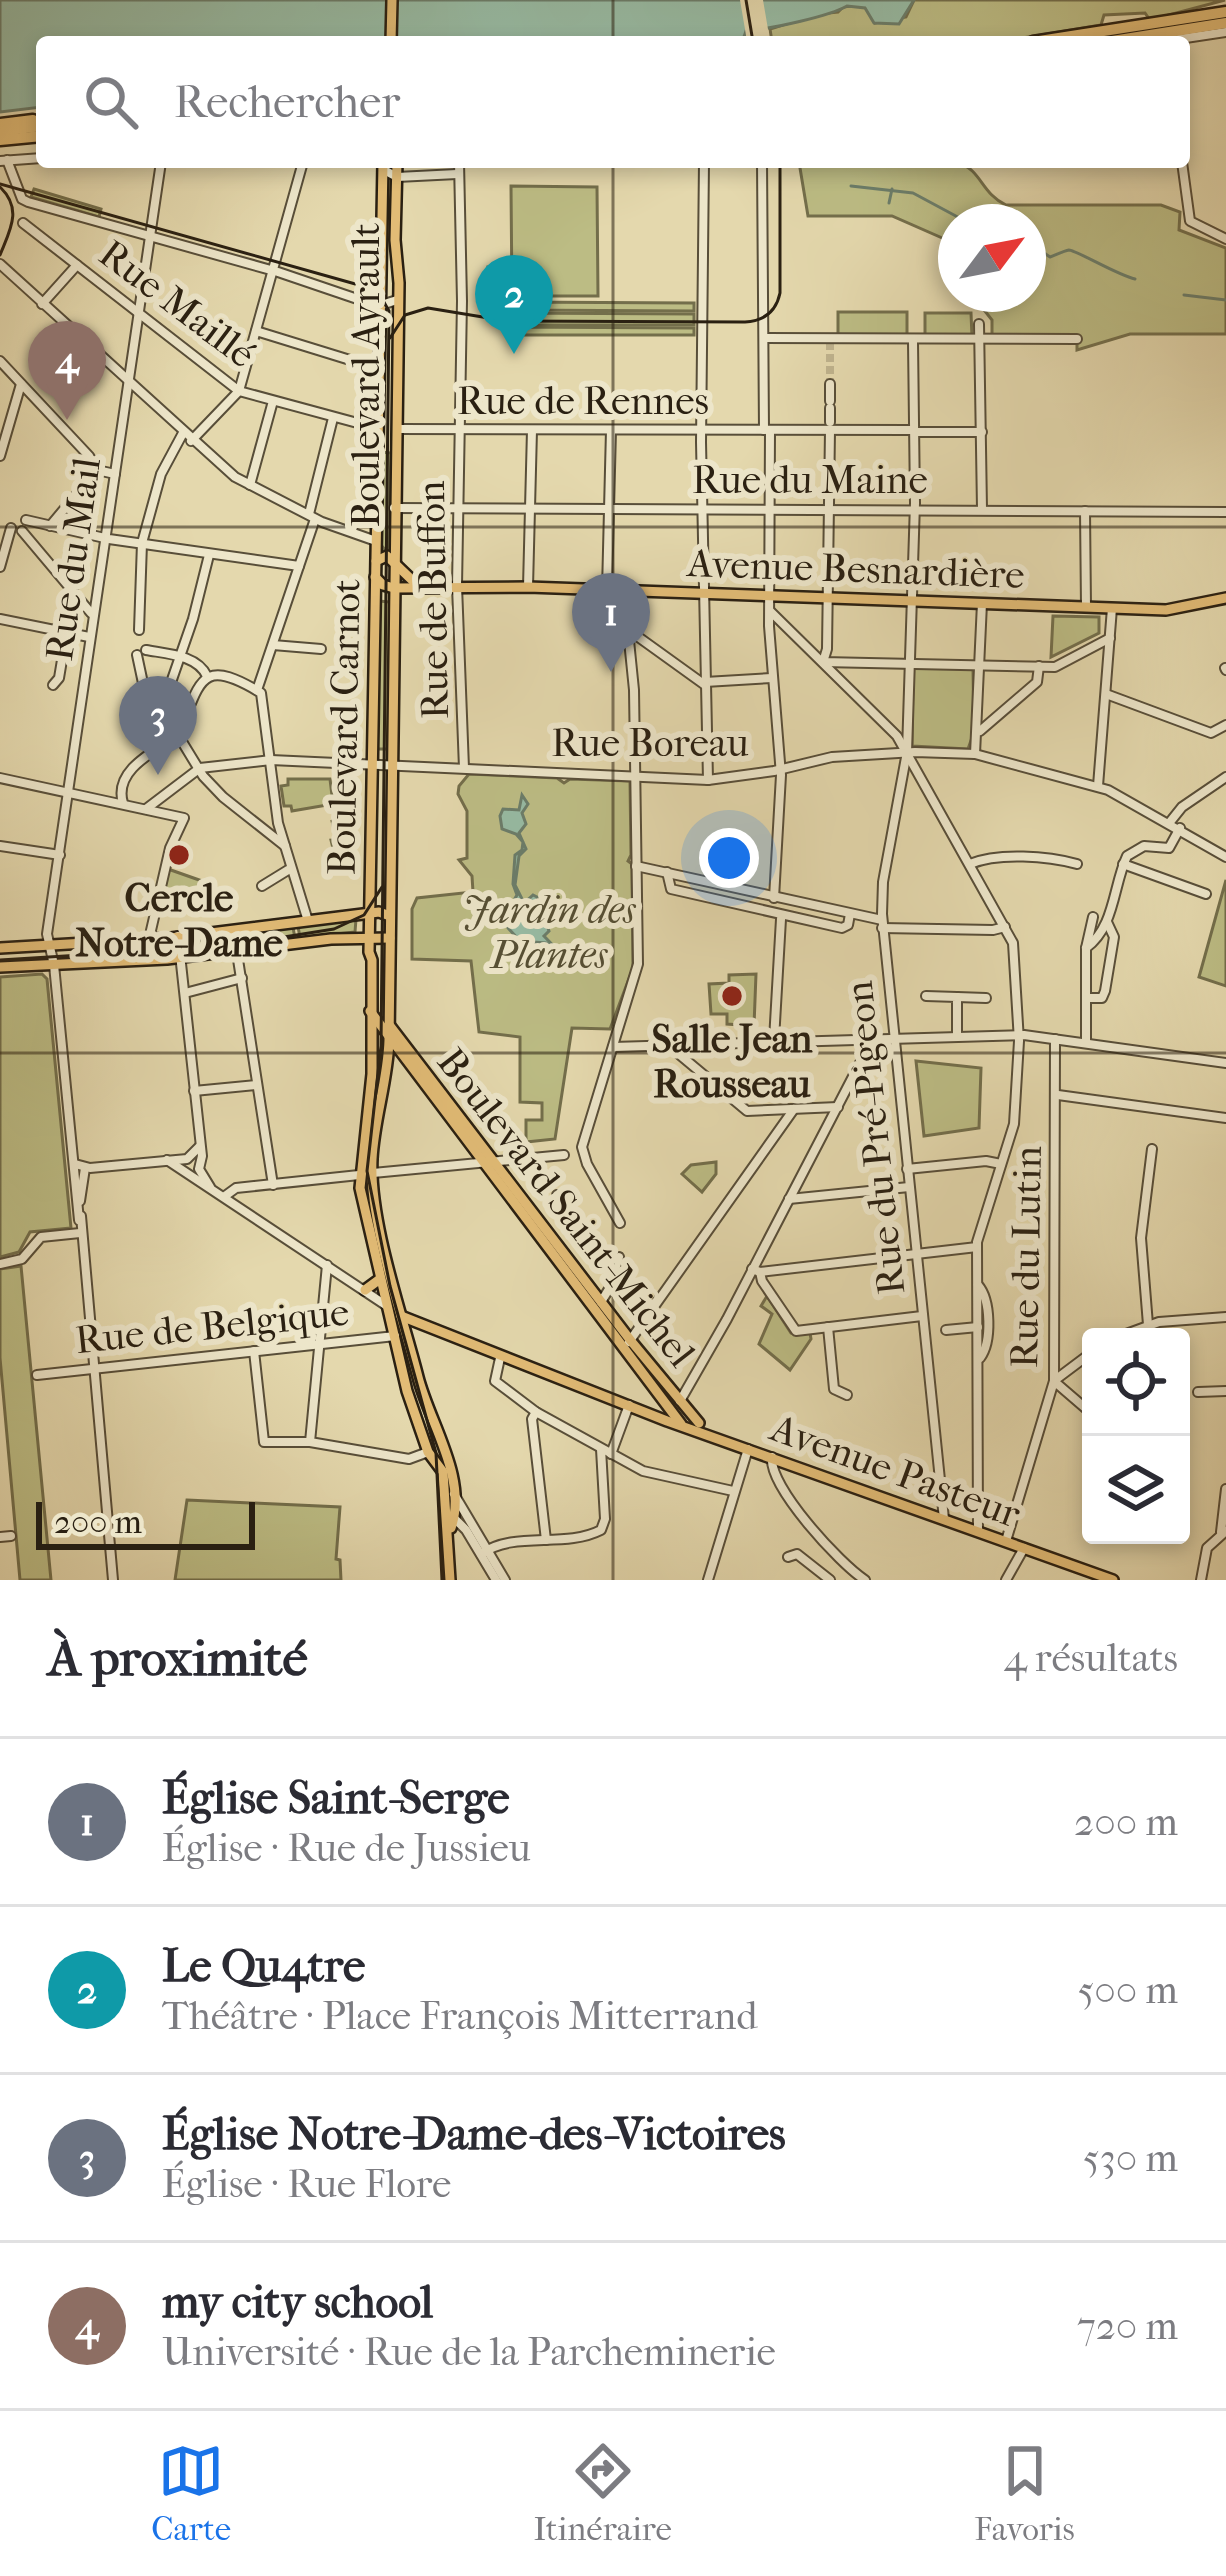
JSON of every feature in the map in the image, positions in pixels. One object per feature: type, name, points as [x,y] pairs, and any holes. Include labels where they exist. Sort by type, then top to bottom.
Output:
[{"type":"highway","points":[[1072,36],[1226,12]]},
{"type":"highway","points":[[1157,36],[1226,28]]},
{"type":"highway","points":[[0,132],[36,124]]},
{"type":"highway","points":[[0,132],[36,135]]},
{"type":"main road","points":[[391,36],[392,0]]},
{"type":"main road","name":"Boulevard Ayrault","points":[[376,541],[382,168]]},
{"type":"main road","name":"Boulevard Ayrault","points":[[394,588],[397,168]]},
{"type":"main road","name":"Boulevard Carnot","points":[[369,940],[380,558],[376,541]]},
{"type":"main road","points":[[380,558],[394,563],[413,581],[433,585]]},
{"type":"main road","points":[[376,577],[383,586],[394,588]]},
{"type":"main road","name":"Avenue Besnardière","points":[[394,588],[528,587],[1166,610],[1226,598]]},
{"type":"main road","name":"Boulevard Carnot","points":[[390,938],[394,588]]},
{"type":"main road","points":[[356,915],[370,896]]},
{"type":"main road","name":"Boulevard Carnot","points":[[0,948],[149,939],[356,915],[391,916]]},
{"type":"main road","points":[[0,968],[181,958],[331,939],[390,938]]},
{"type":"main road","name":"Boulevard Saint-Michel","points":[[389,1040],[390,938]]},
{"type":"main road","points":[[369,940],[372,1074],[358,1175],[394,1336],[428,1452],[442,1468],[450,1515]]},
{"type":"main road","name":"Boulevard Saint-Michel","points":[[370,1011],[410,1068],[601,1302],[672,1413]]},
{"type":"main road","name":"Boulevard Saint-Michel","points":[[390,1026],[627,1343],[699,1423]]},
{"type":"main road","points":[[389,1040],[373,1173],[382,1235],[419,1381],[451,1472],[450,1580]]},
{"type":"main road","points":[[386,1073],[410,1068]]},
{"type":"main road","points":[[365,1290],[380,1280]]},
{"type":"main road","name":"Avenue Pasteur","points":[[387,1306],[500,1358],[1113,1580]]},
{"type":"main road","points":[[649,1412],[660,1396]]},
{"type":"main road","points":[[672,1413],[680,1401]]},
{"type":"main road","points":[[649,1412],[672,1413],[683,1426]]},
{"type":"main road","name":"Avenue Pasteur","points":[[672,1413],[726,1440]]},
{"type":"street","points":[[1189,36],[1226,28]]},
{"type":"street","points":[[36,158],[4,161],[24,201],[273,271],[378,306],[397,300]]},
{"type":"street","name":"Rue du Mail","points":[[112,1580],[80,1233],[80,1169],[47,934],[160,168]]},
{"type":"street","points":[[139,630],[142,543],[161,474],[187,437],[239,391],[301,168]]},
{"type":"street","points":[[384,168],[398,177],[457,174]]},
{"type":"street","name":"Rue de Buffon","points":[[458,168],[461,430],[457,586],[464,769]]},
{"type":"street","points":[[704,168],[703,595],[708,780]]},
{"type":"street","points":[[762,168],[772,678],[780,770],[774,898]]},
{"type":"street","points":[[1183,168],[1190,221],[1226,239]]},
{"type":"street","name":"Rue Maillé","points":[[26,225],[239,391],[376,428]]},
{"type":"street","points":[[1,265],[187,437],[250,485],[312,517],[376,541]]},
{"type":"street","points":[[42,304],[77,266]]},
{"type":"street","points":[[979,324],[982,509]]},
{"type":"street","points":[[256,331],[376,368]]},
{"type":"street","points":[[764,338],[1077,339]]},
{"type":"street","name":"Rue du Pré-Pigeon","points":[[913,342],[907,752],[882,888],[882,924],[944,1519]]},
{"type":"street","points":[[0,361],[97,470],[115,474]]},
{"type":"street","points":[[0,456],[21,384]]},
{"type":"street","points":[[823,662],[829,596],[830,384]]},
{"type":"street","points":[[250,485],[273,401]]},
{"type":"street","points":[[257,690],[312,517],[333,418]]},
{"type":"street","name":"Rue de Rennes","points":[[397,429],[830,426],[982,432]]},
{"type":"street","points":[[528,587],[532,430]]},
{"type":"street","points":[[607,590],[611,430]]},
{"type":"street","points":[[50,526],[97,470]]},
{"type":"street","name":"Rue du Maine","points":[[394,508],[1226,512]]},
{"type":"street","points":[[1085,511],[1086,607]]},
{"type":"street","points":[[26,520],[105,538],[298,566]]},
{"type":"street","points":[[0,567],[16,530],[74,579],[91,613]]},
{"type":"street","points":[[159,717],[209,555]]},
{"type":"street","points":[[74,579],[95,581]]},
{"type":"street","points":[[574,1153],[638,964],[630,631],[624,591]]},
{"type":"street","points":[[975,754],[982,602]]},
{"type":"street","points":[[1098,786],[1112,608]]},
{"type":"street","points":[[770,610],[897,736],[1013,943],[1018,1035],[1013,1124],[977,1247],[979,1532]]},
{"type":"street","points":[[0,619],[66,637],[88,637]]},
{"type":"street","points":[[630,631],[705,684],[772,678]]},
{"type":"street","points":[[53,686],[66,637]]},
{"type":"street","points":[[823,662],[1058,667],[1110,638]]},
{"type":"street","points":[[272,645],[321,649]]},
{"type":"street","points":[[207,676],[202,666],[179,656],[142,653],[144,697],[223,797],[286,847]]},
{"type":"street","points":[[978,732],[1036,682],[1039,666]]},
{"type":"street","points":[[124,804],[120,790],[126,774],[178,735],[200,682],[222,674],[257,690],[265,702],[278,823],[308,921]]},
{"type":"street","points":[[1106,694],[1210,733],[1226,725]]},
{"type":"street","name":"Rue Boreau","points":[[272,760],[708,780],[832,757],[975,754],[1098,786],[1226,857]]},
{"type":"street","points":[[146,809],[200,768],[272,760]]},
{"type":"street","points":[[1087,948],[1108,922],[1127,856],[1144,846],[1169,848],[1182,807],[1226,777]]},
{"type":"street","points":[[0,778],[184,819],[170,848],[149,939]]},
{"type":"street","points":[[264,829],[278,823]]},
{"type":"street","points":[[0,846],[59,855]]},
{"type":"street","points":[[970,865],[981,860],[1051,859],[1077,864]]},
{"type":"street","points":[[1124,864],[1206,894]]},
{"type":"street","points":[[636,866],[882,924],[1005,927]]},
{"type":"street","points":[[262,886],[288,870]]},
{"type":"street","points":[[667,872],[670,890],[842,928],[848,925],[850,914]]},
{"type":"street","points":[[1086,1043],[1087,948],[1094,917]]},
{"type":"street","points":[[774,1040],[781,919]]},
{"type":"street","points":[[1086,998],[1103,996],[1114,938],[1108,922]]},
{"type":"street","points":[[178,936],[199,1147],[192,1164]]},
{"type":"street","points":[[237,952],[273,1185]]},
{"type":"street","points":[[185,993],[242,978]]},
{"type":"street","points":[[926,996],[986,998]]},
{"type":"street","points":[[956,997],[957,1035]]},
{"type":"street","points":[[611,1048],[1018,1035],[1226,1063]]},
{"type":"street","points":[[680,1401],[756,1270],[873,1038]]},
{"type":"street","name":"Rue du Lutin","points":[[1006,1541],[1054,1381],[1055,1039]]},
{"type":"street","points":[[668,1043],[747,1111],[838,1107]]},
{"type":"street","points":[[194,1091],[257,1084]]},
{"type":"street","points":[[1058,1095],[1226,1118]]},
{"type":"street","points":[[627,1343],[794,1109]]},
{"type":"street","points":[[1148,1326],[1141,1238],[1152,1149]]},
{"type":"street","points":[[373,1173],[574,1153]]},
{"type":"street","points":[[574,1153],[620,1223]]},
{"type":"street","name":"Avenue Pasteur","points":[[80,1169],[167,1160],[192,1164],[210,1187],[387,1306]]},
{"type":"street","points":[[907,1169],[986,1161],[1001,1164]]},
{"type":"street","points":[[225,1196],[236,1188],[358,1175]]},
{"type":"street","points":[[789,1199],[909,1187]]},
{"type":"street","points":[[557,1195],[615,1270]]},
{"type":"street","points":[[0,1264],[22,1258],[39,1238],[80,1233]]},
{"type":"street","points":[[756,1270],[977,1247]]},
{"type":"street","points":[[601,1302],[619,1257]]},
{"type":"street","points":[[310,1442],[327,1265]]},
{"type":"street","points":[[756,1270],[796,1330],[922,1316]]},
{"type":"street","points":[[978,1285],[986,1295],[987,1348],[979,1359]]},
{"type":"street","points":[[1143,1328],[1188,1318],[1226,1317]]},
{"type":"street","points":[[946,1330],[978,1327]]},
{"type":"street","points":[[828,1328],[834,1388],[847,1395]]},
{"type":"street","name":"Rue de Belgique","points":[[37,1375],[394,1336]]},
{"type":"street","points":[[254,1351],[264,1442],[310,1442],[410,1459],[428,1452]]},
{"type":"street","points":[[500,1358],[495,1381],[536,1412],[659,1478],[733,1491]]},
{"type":"street","points":[[1082,1360],[1054,1381],[1082,1405]]},
{"type":"street","points":[[1198,1392],[1226,1391]]},
{"type":"street","points":[[485,1551],[601,1530],[606,1451],[629,1405]]},
{"type":"street","points":[[536,1412],[532,1419],[546,1540]]},
{"type":"street","points":[[708,1580],[748,1448]]},
{"type":"street","points":[[772,1457],[773,1474],[851,1576],[865,1580]]},
{"type":"street","points":[[1201,1580],[1207,1548],[1223,1532],[1226,1489]]},
{"type":"street","points":[[453,1493],[501,1580]]},
{"type":"street","points":[[450,1515],[494,1559],[501,1580]]},
{"type":"street","points":[[494,1559],[514,1543]]},
{"type":"street","points":[[1006,1580],[1024,1548]]},
{"type":"street","points":[[788,1557],[796,1554],[830,1580]]},
{"type":"green space","points":[[914,0],[1225,0],[1150,20],[1145,13],[1104,15],[1101,25],[1034,36],[771,36],[770,29],[861,5],[875,23],[906,17]]},
{"type":"green space","points":[[800,168],[967,168],[1005,204],[938,204],[938,236],[892,216],[808,216]]},
{"type":"green space","points":[[511,186],[597,187],[598,296],[512,296]]},
{"type":"green space","points":[[34,189],[101,209],[99,217],[31,197]]},
{"type":"green space","points":[[1046,205],[1161,205],[1180,212],[1179,230],[1226,248],[1226,334],[1130,334],[1077,350],[1077,338],[992,337],[992,320],[986,312],[1046,312]]},
{"type":"green space","points":[[488,267],[508,268],[508,296],[488,297]]},
{"type":"green space","points":[[508,302],[694,303],[694,311],[508,310]]},
{"type":"green space","points":[[838,312],[907,312],[907,336],[838,336]]},
{"type":"green space","points":[[508,313],[694,314],[694,325],[507,325]]},
{"type":"green space","points":[[925,313],[971,313],[972,337],[925,336]]},
{"type":"green space","points":[[507,327],[694,328],[694,335],[507,335]]},
{"type":"green space","points":[[381,452],[391,453],[388,553],[380,544]]},
{"type":"green space","points":[[379,601],[390,602],[388,749],[377,749]]},
{"type":"green space","points":[[1053,616],[1099,617],[1099,633],[1051,657]]},
{"type":"green space","points":[[913,668],[973,669],[974,732],[968,749],[912,746]]},
{"type":"green space","name":"Jardin des Plantes","points":[[469,774],[557,778],[564,783],[570,779],[630,781],[633,968],[610,1029],[572,1028],[555,1139],[526,1142],[526,1120],[542,1120],[542,1103],[520,1102],[520,1037],[479,1032],[471,961],[412,959],[412,909],[417,898],[473,892],[472,876],[459,860],[467,858],[467,811],[458,794]]},
{"type":"green space","points":[[288,779],[330,779],[333,804],[292,811],[291,806],[284,806],[281,786],[288,785]]},
{"type":"green space","points":[[346,814],[356,860],[350,864],[347,850],[335,856],[331,840],[345,839],[343,833],[335,835],[332,821]]},
{"type":"green space","points":[[168,869],[202,881],[195,897],[162,890]]},
{"type":"green space","points":[[1226,880],[1226,986],[1199,977]]},
{"type":"green space","points":[[356,919],[355,932],[300,938],[298,926]]},
{"type":"green space","points":[[293,927],[295,939],[193,950],[194,941]]},
{"type":"green space","points":[[42,974],[47,979],[71,1228],[30,1232],[19,1252],[0,1257],[0,977]]},
{"type":"green space","name":"Salle Jean Rousseau","points":[[756,974],[754,1026],[727,1024],[727,1014],[711,1014],[709,984],[729,983],[729,975]]},
{"type":"green space","points":[[916,1061],[981,1068],[979,1128],[924,1136]]},
{"type":"green space","points":[[716,1162],[716,1174],[702,1192],[682,1174],[691,1165]]},
{"type":"green space","points":[[21,1266],[51,1580],[20,1580],[0,1358],[0,1269]]},
{"type":"green space","points":[[767,1296],[791,1333],[810,1333],[811,1339],[790,1370],[759,1344],[772,1314],[761,1306]]},
{"type":"green space","points":[[187,1500],[340,1507],[336,1559],[340,1560],[341,1580],[175,1580]]},
{"type":"shaded area","points":[[0,0],[914,0],[899,24],[874,23],[865,8],[847,6],[800,22],[746,31],[744,36],[36,36],[36,108],[0,112]]},
{"type":"shaded area","points":[[522,795],[528,804],[522,813],[526,824],[519,833],[523,842],[502,829],[500,816],[503,809],[519,810]]},
{"type":"shaded area","points":[[523,842],[526,849],[519,856],[515,885],[524,903],[537,897],[549,931],[544,936],[567,960],[546,943],[520,941],[508,928],[508,910],[517,895],[513,884],[515,855]]},
{"type":"pier","points":[[740,0],[763,0],[769,35],[746,36]]},
{"type":"waterway","points":[[851,186],[913,193],[938,206]]},
{"type":"waterway","points":[[889,203],[892,189]]},
{"type":"waterway","points":[[1046,254],[1069,250],[1135,279]]},
{"type":"waterway","points":[[1184,295],[1226,300]]},
{"type":"tunnel","points":[[830,342],[830,384]]},
{"type":"tram line","points":[[746,0],[752,36]]},
{"type":"tram line","points":[[390,338],[405,315],[428,308],[507,321],[758,320],[772,310],[780,293],[780,168]]},
{"type":"tram line","points":[[0,184],[366,287],[381,297],[389,311],[381,1046],[367,1171],[390,1286],[436,1453],[442,1580]]},
{"type":"tram line","points":[[0,187],[13,212],[0,255]]},
{"type":"tram line","points":[[0,960],[227,946],[334,929],[364,915],[382,887]]},
{"type":"place","name":"Le Qu4tre","points":[[514,354]]},
{"type":"place","name":"my city school","points":[[67,420]]},
{"type":"place","name":"Église Saint-Serge","points":[[611,672]]},
{"type":"place","name":"Église Notre-Dame-des-Victoires","points":[[158,775]]},
{"type":"place","name":"Cercle Notre-Dame","points":[[179,855]]},
{"type":"place","name":"Salle Jean Rousseau","points":[[732,996]]}]
